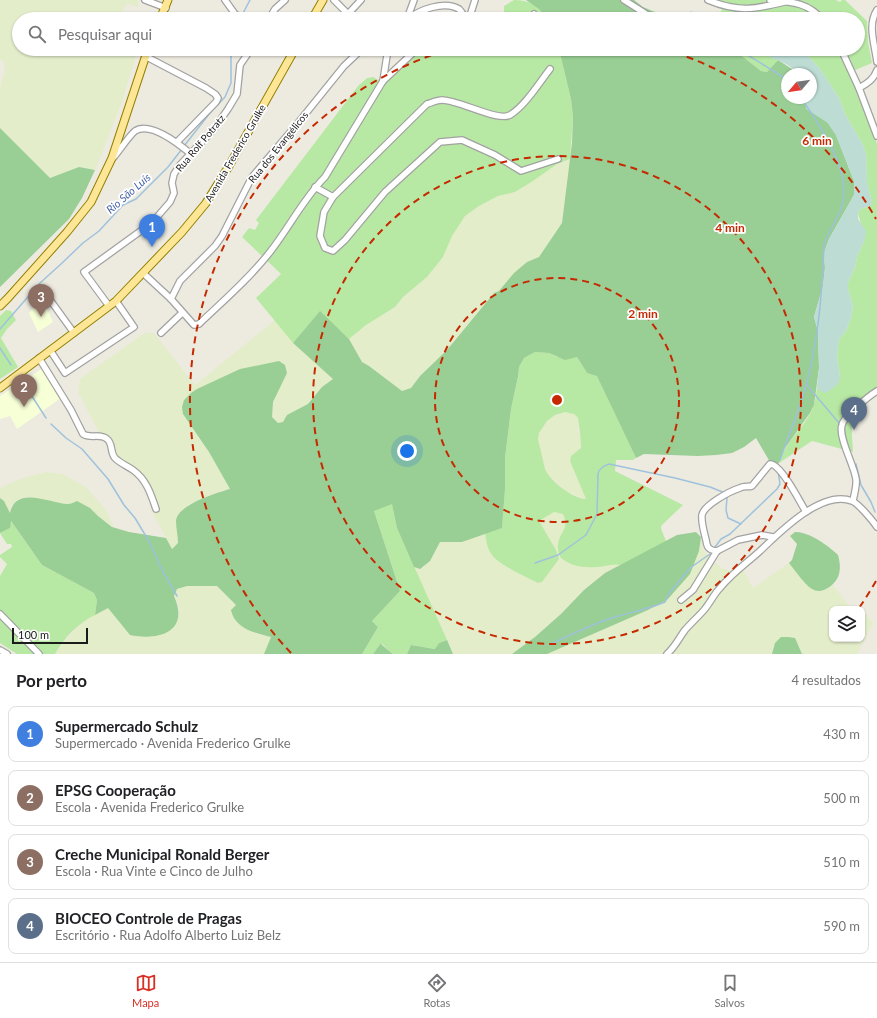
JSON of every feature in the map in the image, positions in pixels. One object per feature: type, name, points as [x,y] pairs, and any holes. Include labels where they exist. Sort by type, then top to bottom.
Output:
[{"type":"main road","points":[[164,12],[168,0]]},
{"type":"main road","points":[[316,12],[323,0]]},
{"type":"main road","points":[[0,306],[62,237],[91,202],[112,158],[146,56]]},
{"type":"main road","name":"Avenida Frederico Grulke","points":[[0,388],[116,301],[182,232],[206,203],[229,166],[291,56]]},
{"type":"street","points":[[146,0],[166,8]]},
{"type":"street","points":[[225,0],[234,12]]},
{"type":"street","points":[[273,12],[284,0]]},
{"type":"street","points":[[334,0],[346,12]]},
{"type":"street","points":[[350,12],[361,0]]},
{"type":"street","points":[[410,12],[414,0]]},
{"type":"street","points":[[471,12],[475,0]]},
{"type":"street","points":[[624,0],[643,12]]},
{"type":"street","points":[[708,0],[746,9],[764,7],[788,1]]},
{"type":"street","points":[[770,0],[788,1],[803,5],[815,12]]},
{"type":"street","points":[[419,12],[428,7],[450,4],[462,12]]},
{"type":"street","points":[[877,10],[872,20],[872,29],[877,62]]},
{"type":"street","points":[[154,56],[206,88],[218,98],[178,144]]},
{"type":"street","name":"Rua Rolf Potratz","points":[[109,306],[84,272],[142,230],[157,217],[170,202],[174,193],[172,183],[174,174],[188,152],[214,129],[237,94],[240,65],[246,56]]},
{"type":"street","name":"Rua dos Evangélicos","points":[[171,299],[180,281],[215,246],[222,236],[252,177],[344,66],[355,56]]},
{"type":"street","points":[[382,81],[387,56]]},
{"type":"street","points":[[143,273],[171,299],[194,325],[199,324],[253,273],[288,228],[316,186],[324,177],[382,81],[409,56]]},
{"type":"street","points":[[844,56],[859,88],[877,136]]},
{"type":"street","points":[[550,69],[519,107],[508,116],[494,116],[464,104],[441,100],[427,104],[333,197],[324,212],[320,236],[325,248],[333,251],[345,240],[385,192],[440,142],[462,140],[495,155],[520,171],[558,159]]},
{"type":"street","points":[[859,88],[870,82],[875,76],[877,70]]},
{"type":"street","points":[[112,158],[122,148],[133,132],[140,129],[152,130],[178,144],[188,152]]},
{"type":"street","points":[[316,186],[333,197]]},
{"type":"street","points":[[48,297],[74,333]]},
{"type":"street","points":[[50,350],[65,373],[134,327],[116,301]]},
{"type":"street","points":[[161,333],[182,313]]},
{"type":"street","points":[[39,358],[71,410],[83,434],[87,436],[101,436],[110,442],[112,454],[116,459],[142,478],[152,496],[156,509]]},
{"type":"street","points":[[853,501],[856,481],[844,443],[841,430],[842,424],[856,408],[870,395],[877,391]]},
{"type":"street","points":[[717,551],[712,551],[707,547],[702,521],[704,511],[713,502],[741,487],[752,486],[770,464],[775,465],[787,480],[806,512]]},
{"type":"street","points":[[667,654],[675,646],[688,626],[704,609],[719,588],[735,571],[760,551],[773,537],[806,512],[834,498],[853,501],[874,518],[877,527]]},
{"type":"street","points":[[681,600],[693,590],[717,551],[738,540],[762,535],[773,537]]},
{"type":"street","points":[[0,614],[38,654]]},
{"type":"street","points":[[0,650],[7,654]]},
{"type":"shaded area","points":[[0,0],[138,0],[138,7],[128,4],[125,6],[123,12],[12,12],[12,56],[136,56],[123,98],[95,170],[79,167],[50,178],[0,128],[0,89],[5,72],[4,62],[0,59]]},
{"type":"shaded area","points":[[767,56],[808,56],[820,69],[839,98],[845,114],[862,143],[866,154],[867,183],[872,202],[870,206],[860,209],[858,213],[858,219],[866,231],[865,239],[848,283],[848,289],[853,306],[851,318],[846,331],[839,339],[837,356],[840,377],[838,384],[825,393],[817,387],[819,368],[818,331],[814,317],[823,286],[825,268],[824,253],[829,239],[854,195],[854,181],[836,135],[828,123],[806,109],[806,104],[817,104],[817,68],[792,68]]},
{"type":"shaded area","points":[[570,159],[562,223],[539,257],[527,262],[499,291],[494,293],[447,350],[420,376],[411,388],[402,391],[362,362],[349,339],[366,325],[395,307],[403,297],[427,277],[443,257],[452,236],[465,216],[479,206],[498,196],[515,192],[557,164]]},
{"type":"shaded area","points":[[42,298],[53,322],[38,332],[29,313]]},
{"type":"shaded area","points":[[275,320],[293,343],[333,379],[322,387],[308,404],[290,414],[283,422],[278,423],[272,417],[271,410],[276,393],[287,373],[240,369],[191,393],[184,400],[209,452],[230,489],[223,490],[188,505],[176,521],[178,543],[172,549],[151,510],[152,503],[145,488],[138,479],[132,476],[101,436],[78,392],[80,379],[144,333],[154,333],[195,385]]},
{"type":"shaded area","points":[[43,368],[61,398],[17,429],[10,416],[0,419],[0,396]]},
{"type":"shaded area","points":[[565,412],[574,414],[578,418],[581,448],[571,456],[570,461],[587,499],[565,491],[547,473],[545,469],[538,439],[539,433],[547,421],[555,415]]},
{"type":"shaded area","points":[[46,472],[63,474],[86,487],[105,509],[114,527],[98,516],[90,508],[24,497],[16,501],[11,506],[10,514],[4,501],[0,498],[0,489],[5,485],[26,477]]},
{"type":"shaded area","points":[[554,512],[563,514],[567,522],[557,545],[596,567],[614,564],[621,565],[605,573],[584,590],[561,614],[535,637],[512,654],[453,654],[414,567],[420,569],[430,561],[440,542],[462,542],[485,533],[489,551],[494,557],[505,566],[538,583],[559,558],[556,550],[538,521]]},
{"type":"shaded area","points":[[701,537],[704,551],[721,568],[736,572],[742,567],[753,588],[789,563],[812,589],[817,591],[824,590],[833,585],[849,606],[829,606],[829,642],[863,642],[857,654],[802,654],[799,646],[775,643],[772,654],[547,654],[648,610],[699,551]]},
{"type":"shaded area","points":[[187,586],[217,586],[237,606],[251,632],[271,637],[264,654],[55,654],[61,645],[84,620],[108,608],[130,635],[179,616],[178,603],[174,596],[177,589]]},
{"type":"shaded area","points":[[865,614],[873,623],[865,638]]},
{"type":"green space","points":[[514,0],[524,1],[533,4],[543,12],[504,12],[504,6]]},
{"type":"green space","points":[[526,0],[634,0],[643,7],[655,12],[542,12]]},
{"type":"green space","points":[[711,0],[836,0],[840,2],[845,0],[858,12],[720,12],[722,10],[711,2]]},
{"type":"green space","points":[[865,19],[867,21],[868,42],[872,63],[853,71],[877,144],[877,394],[869,400],[856,416],[852,426],[853,452],[812,441],[779,463],[786,448],[811,412],[816,397],[817,387],[819,390],[840,377],[837,356],[839,339],[846,331],[851,318],[853,306],[848,289],[848,283],[865,239],[858,213],[860,209],[870,206],[872,202],[867,183],[866,154],[862,143],[845,114],[839,98],[820,69],[808,56],[865,56]]},
{"type":"green space","points":[[406,56],[561,56],[571,99],[573,116],[570,159],[557,164],[515,192],[498,196],[479,206],[465,216],[452,236],[443,257],[427,277],[403,297],[395,307],[366,325],[349,339],[320,312],[293,343],[256,298],[281,274],[242,237],[249,228],[255,230],[259,223],[256,220],[358,86],[367,78],[374,77],[377,80],[382,78]]},
{"type":"green space","points":[[561,56],[742,56],[761,71],[767,72],[778,60],[790,68],[781,68],[781,104],[807,104],[828,123],[836,135],[854,181],[854,195],[829,239],[824,253],[825,268],[823,286],[814,317],[818,331],[819,368],[814,405],[783,451],[779,463],[773,467],[756,438],[744,447],[732,453],[698,456],[644,454],[636,458],[597,376],[587,373],[577,357],[565,360],[549,353],[535,352],[524,358],[519,367],[511,409],[505,458],[505,489],[502,528],[462,542],[440,542],[430,561],[420,569],[414,567],[397,528],[392,504],[374,511],[400,591],[372,621],[378,627],[362,654],[264,654],[271,637],[252,632],[241,626],[233,616],[231,610],[236,605],[217,586],[187,586],[177,589],[174,596],[178,608],[178,618],[175,626],[161,635],[141,637],[130,635],[108,608],[95,615],[97,600],[94,593],[42,565],[11,521],[10,528],[0,533],[0,498],[4,501],[10,513],[13,505],[19,500],[26,498],[43,499],[68,504],[77,501],[90,508],[112,527],[129,532],[166,538],[172,549],[178,543],[176,521],[178,515],[198,500],[230,489],[209,452],[183,414],[182,407],[184,400],[197,389],[240,369],[279,361],[285,365],[287,373],[273,402],[272,417],[278,423],[283,422],[287,415],[308,404],[322,387],[333,379],[293,343],[320,311],[349,339],[362,362],[402,391],[411,388],[420,376],[447,350],[494,293],[499,291],[514,273],[527,262],[539,257],[562,223],[572,143],[573,116],[571,99]]},
{"type":"green space","points":[[742,56],[769,56],[778,60],[767,72],[761,71]]},
{"type":"green space","points":[[0,128],[50,178],[79,167],[95,170],[82,198],[69,219],[0,287]]},
{"type":"green space","points":[[6,310],[11,311],[16,320],[1,338],[18,367],[0,379],[0,316]]},
{"type":"green space","points":[[535,352],[549,353],[557,357],[577,357],[587,373],[597,375],[636,458],[633,460],[616,460],[615,471],[683,505],[661,526],[666,542],[621,565],[615,564],[599,567],[576,566],[560,557],[558,544],[565,527],[565,519],[563,514],[554,512],[539,521],[556,550],[559,559],[542,582],[538,583],[519,574],[493,557],[488,548],[485,533],[502,528],[505,489],[505,458],[511,409],[519,367],[524,358]],"holes":[[[565,412],[574,414],[578,418],[581,448],[571,456],[570,461],[586,499],[580,498],[568,492],[552,479],[545,469],[538,439],[539,433],[547,421],[555,415]]]},
{"type":"green space","points":[[392,503],[397,528],[447,640],[439,643],[436,649],[411,645],[407,654],[393,654],[381,643],[373,654],[362,654],[378,627],[372,621],[400,591],[374,511]]},
{"type":"green space","points":[[10,520],[42,565],[94,593],[97,600],[95,615],[83,622],[72,632],[55,654],[17,654],[0,643],[0,576],[7,564],[0,557],[0,555],[12,547],[11,544],[7,544],[0,533],[10,528]]},
{"type":"green space","points":[[696,532],[701,537],[699,551],[690,574],[667,600],[648,610],[547,654],[512,654],[535,637],[561,614],[584,590],[605,573],[677,535]]},
{"type":"green space","points":[[795,532],[812,536],[838,555],[840,566],[839,574],[834,584],[827,589],[816,591],[809,587],[789,563],[792,560],[797,544],[790,536]]},
{"type":"green space","points":[[781,637],[795,638],[802,654],[772,654],[775,643]]},
{"type":"green space","points":[[447,640],[453,654],[407,654],[411,645],[435,649],[439,643]]},
{"type":"green space","points":[[381,643],[382,645],[393,654],[373,654]]},
{"type":"waterway","name":"Rio São Luís","points":[[244,12],[250,0]]},
{"type":"waterway","name":"Rio São Luís","points":[[184,146],[210,113],[225,97],[231,83],[231,56]]},
{"type":"waterway","points":[[749,56],[781,76]]},
{"type":"waterway","points":[[780,460],[808,378],[816,340],[824,245],[842,206],[844,193],[838,164],[832,149],[817,121],[805,104]]},
{"type":"waterway","name":"Rio São Luís","points":[[0,329],[40,283],[83,243],[99,231],[123,205],[136,199],[168,167],[182,149]]},
{"type":"waterway","points":[[0,348],[11,365]]},
{"type":"waterway","points":[[19,376],[46,418]]},
{"type":"waterway","points":[[806,384],[839,423]]},
{"type":"waterway","points":[[51,424],[66,438],[82,449],[108,479],[150,543],[163,572],[177,596]]},
{"type":"waterway","points":[[535,563],[558,555],[586,535],[597,514],[599,470],[609,464],[675,478],[710,487],[725,493]]},
{"type":"waterway","points":[[856,464],[861,485],[875,512]]},
{"type":"waterway","points":[[715,547],[721,539],[730,534],[777,489],[780,484],[778,471]]},
{"type":"waterway","points":[[727,498],[726,510],[728,518],[741,524]]},
{"type":"waterway","points":[[549,645],[598,623],[665,602],[668,595],[690,568],[710,554]]},
{"type":"place","name":"Supermercado Schulz","points":[[152,247]]},
{"type":"place","name":"Creche Municipal Ronald Berger","points":[[41,317]]},
{"type":"place","name":"EPSG Cooperação","points":[[24,407]]},
{"type":"place","name":"BIOCEO Controle de Pragas","points":[[854,430]]}]
